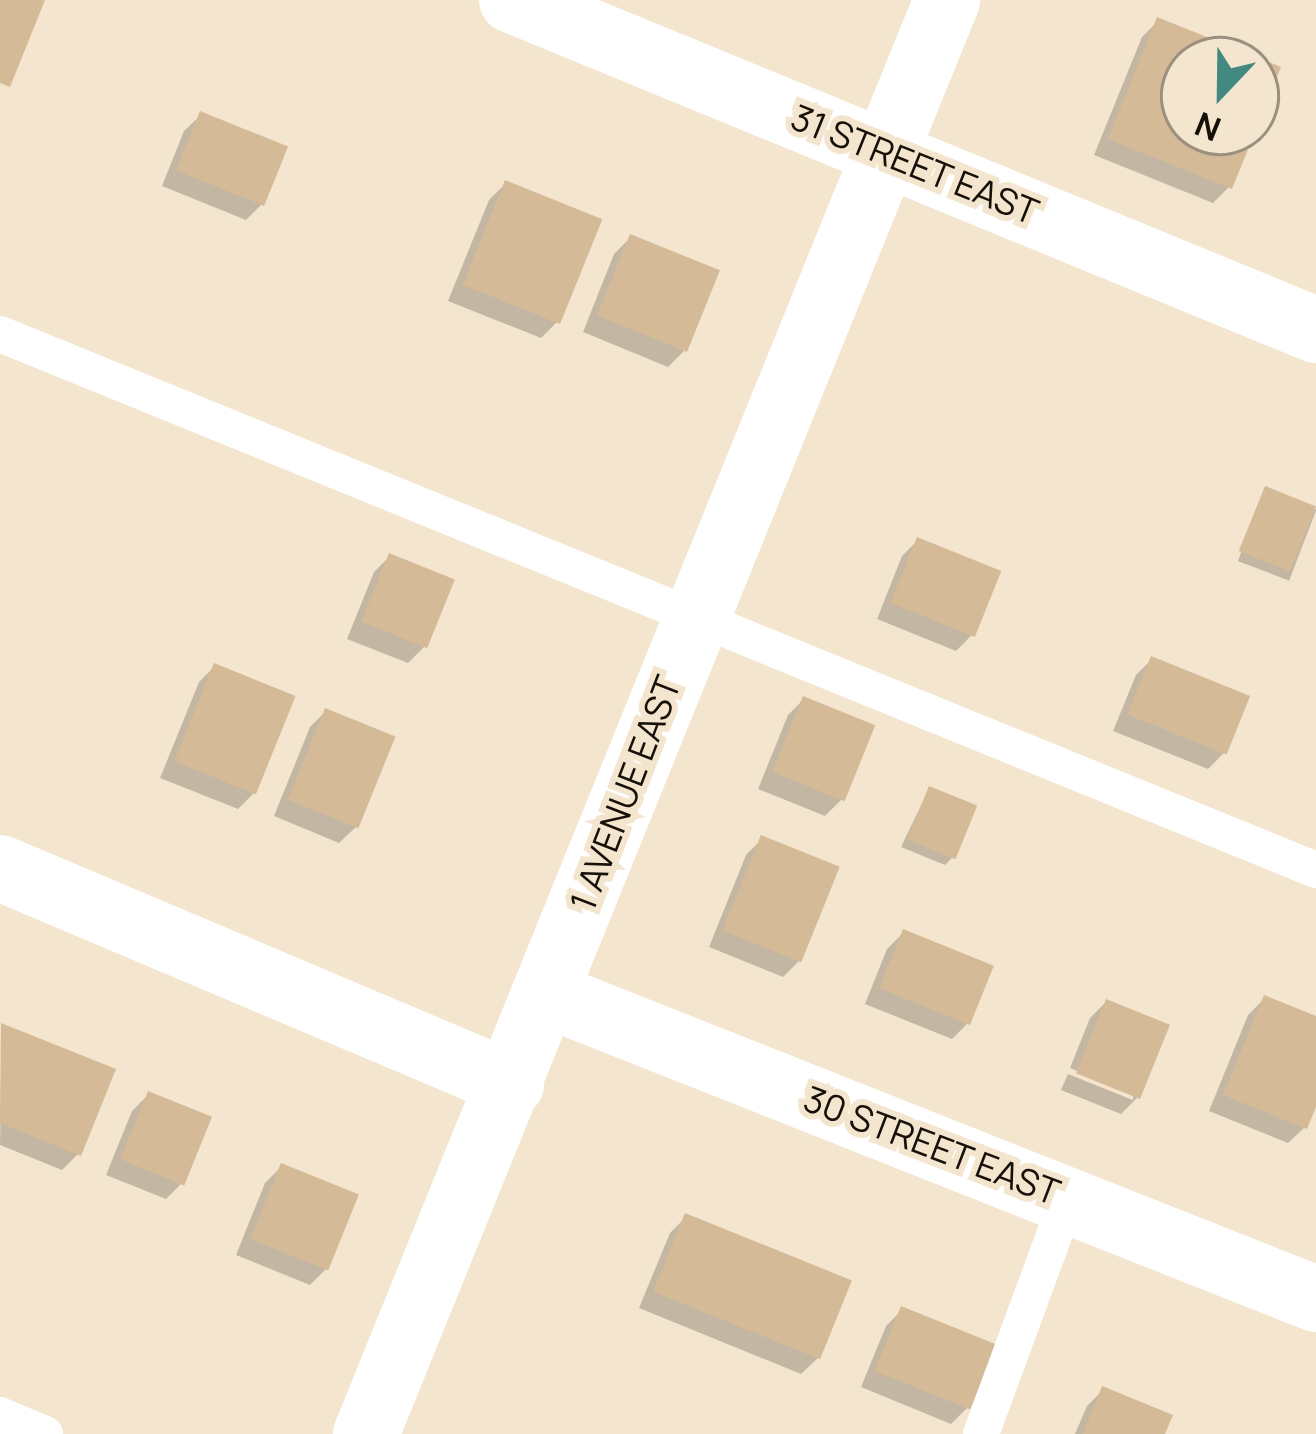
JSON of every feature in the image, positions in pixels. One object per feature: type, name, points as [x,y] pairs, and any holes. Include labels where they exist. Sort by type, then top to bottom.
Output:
[{"type":"street","name":"31 STREET EAST","points":[[512,0],[1316,330]]},
{"type":"street","name":"1 AVENUE EAST","points":[[366,1434],[947,0]]},
{"type":"street","points":[[0,868],[511,1084]]},
{"type":"street","name":"30 STREET EAST","points":[[546,994],[1316,1299]]},
{"type":"lane","points":[[0,334],[1316,870]]},
{"type":"lane","points":[[981,1434],[1068,1198]]},
{"type":"lane","points":[[0,1415],[45,1434]]},
{"type":"building","points":[[0,0],[45,0],[10,87],[0,83]]},
{"type":"building","points":[[1157,17],[1204,36],[1160,36],[1160,156],[1245,156],[1232,189],[1108,139]]},
{"type":"building","points":[[200,111],[288,147],[264,206],[176,170]]},
{"type":"building","points":[[505,180],[602,219],[560,324],[463,285]]},
{"type":"building","points":[[630,234],[720,270],[687,352],[597,316]]},
{"type":"building","points":[[1265,486],[1316,507],[1290,572],[1239,551]]},
{"type":"building","points":[[917,537],[1001,571],[975,637],[890,603]]},
{"type":"building","points":[[389,553],[455,580],[427,648],[361,622]]},
{"type":"building","points":[[1151,656],[1250,696],[1227,754],[1127,714]]},
{"type":"building","points":[[214,663],[296,696],[256,794],[174,761]]},
{"type":"building","points":[[803,696],[875,725],[845,801],[772,772]]},
{"type":"building","points":[[325,708],[395,736],[358,828],[288,800]]},
{"type":"building","points":[[929,786],[977,805],[955,859],[907,840]]},
{"type":"building","points":[[761,835],[840,867],[801,962],[722,930]]},
{"type":"building","points":[[903,929],[994,966],[970,1025],[879,988]]},
{"type":"building","points":[[1264,995],[1316,1016],[1316,1107],[1307,1129],[1223,1095]]},
{"type":"building","points":[[1106,999],[1170,1025],[1140,1099],[1076,1073]]},
{"type":"building","points":[[1,1023],[116,1069],[81,1156],[0,1123]]},
{"type":"building","points":[[148,1091],[212,1117],[184,1185],[120,1160]]},
{"type":"building","points":[[281,1163],[359,1194],[328,1270],[250,1239]]},
{"type":"building","points":[[685,1213],[852,1280],[820,1359],[653,1292]]},
{"type":"building","points":[[901,1306],[996,1345],[970,1409],[875,1371]]},
{"type":"building","points":[[1102,1386],[1173,1415],[1165,1434],[1083,1434]]}]
